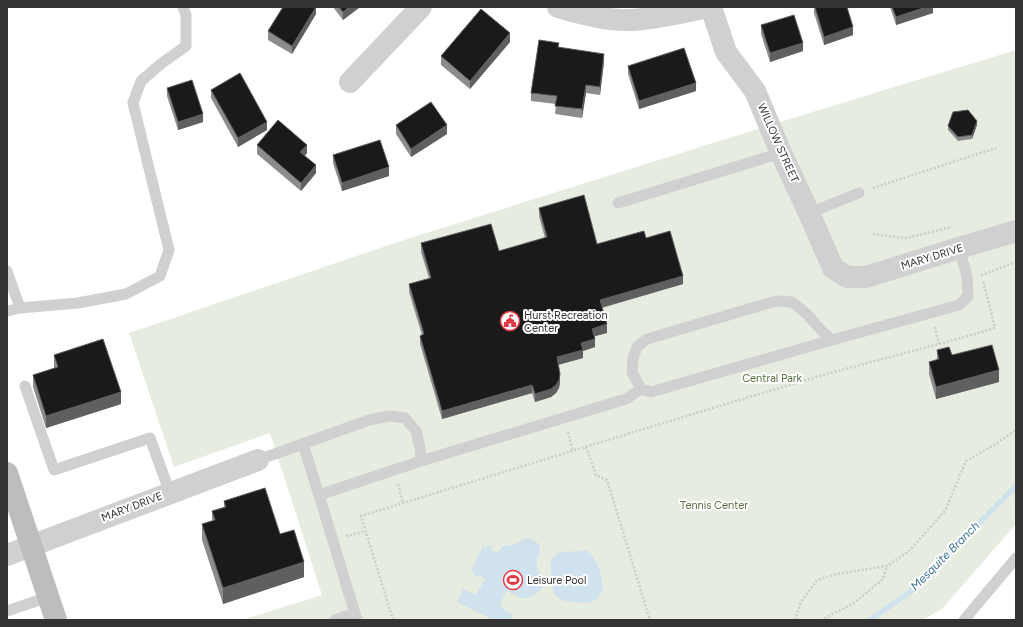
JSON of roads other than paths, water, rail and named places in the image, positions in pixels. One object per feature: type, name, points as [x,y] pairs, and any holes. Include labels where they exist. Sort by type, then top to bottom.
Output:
[{"type":"main road","points":[[7,473],[56,620]]},
{"type":"street","points":[[350,82],[422,7]]},
{"type":"street","points":[[558,7],[606,18],[629,20],[656,17],[708,7]]},
{"type":"street","name":"WILLOW STREET","points":[[712,7],[726,52],[755,91],[781,153],[833,268],[847,277]]},
{"type":"street","name":"MARY DRIVE","points":[[847,277],[866,277],[1016,232]]},
{"type":"street","name":"MARY DRIVE","points":[[7,555],[258,460]]},
{"type":"lane","points":[[7,311],[20,308],[78,303],[126,294],[160,276],[169,250],[133,103],[141,81],[162,63],[186,46],[186,15],[183,7]]},
{"type":"lane","points":[[618,203],[781,153]]},
{"type":"lane","points":[[809,213],[859,193]]},
{"type":"lane","points":[[832,340],[807,314],[792,302],[776,300],[647,339],[637,346],[633,358],[632,372],[641,389],[650,392],[832,340],[959,306],[968,296],[967,276],[959,248]]},
{"type":"lane","points":[[7,271],[20,308]]},
{"type":"lane","points":[[25,386],[54,470],[150,438],[170,493]]},
{"type":"lane","points":[[319,495],[421,461],[626,399],[641,389]]},
{"type":"lane","points":[[258,460],[369,420],[389,416],[406,418],[416,431],[421,461]]},
{"type":"lane","points":[[302,444],[356,617],[335,620]]},
{"type":"lane","points":[[964,620],[1016,558]]},
{"type":"lane","points":[[7,611],[48,597]]},
{"type":"water","name":"Leisure Pool","points":[[529,538],[535,541],[540,547],[537,566],[543,581],[543,585],[536,594],[529,598],[521,598],[507,590],[499,606],[513,615],[510,620],[494,620],[457,602],[463,589],[476,595],[485,579],[479,575],[477,577],[474,576],[474,573],[471,571],[483,546],[486,548],[488,545],[492,547],[491,550],[497,553],[503,546],[513,545]]},
{"type":"water","points":[[587,551],[590,553],[594,558],[601,575],[603,587],[602,591],[598,598],[591,602],[584,603],[563,600],[557,597],[553,591],[551,561],[555,555],[561,552]]},
{"type":"waterway","name":"Mesquite Branch","points":[[870,620],[910,592],[1016,486]]},
{"type":"place","name":"Hurst Recreation Center","points":[[510,321]]},
{"type":"place","name":"Leisure Pool","points":[[513,580]]},
{"type":"park label","name":"Central Park","points":[[772,378]]},
{"type":"park label","name":"Tennis Center","points":[[714,505]]}]
